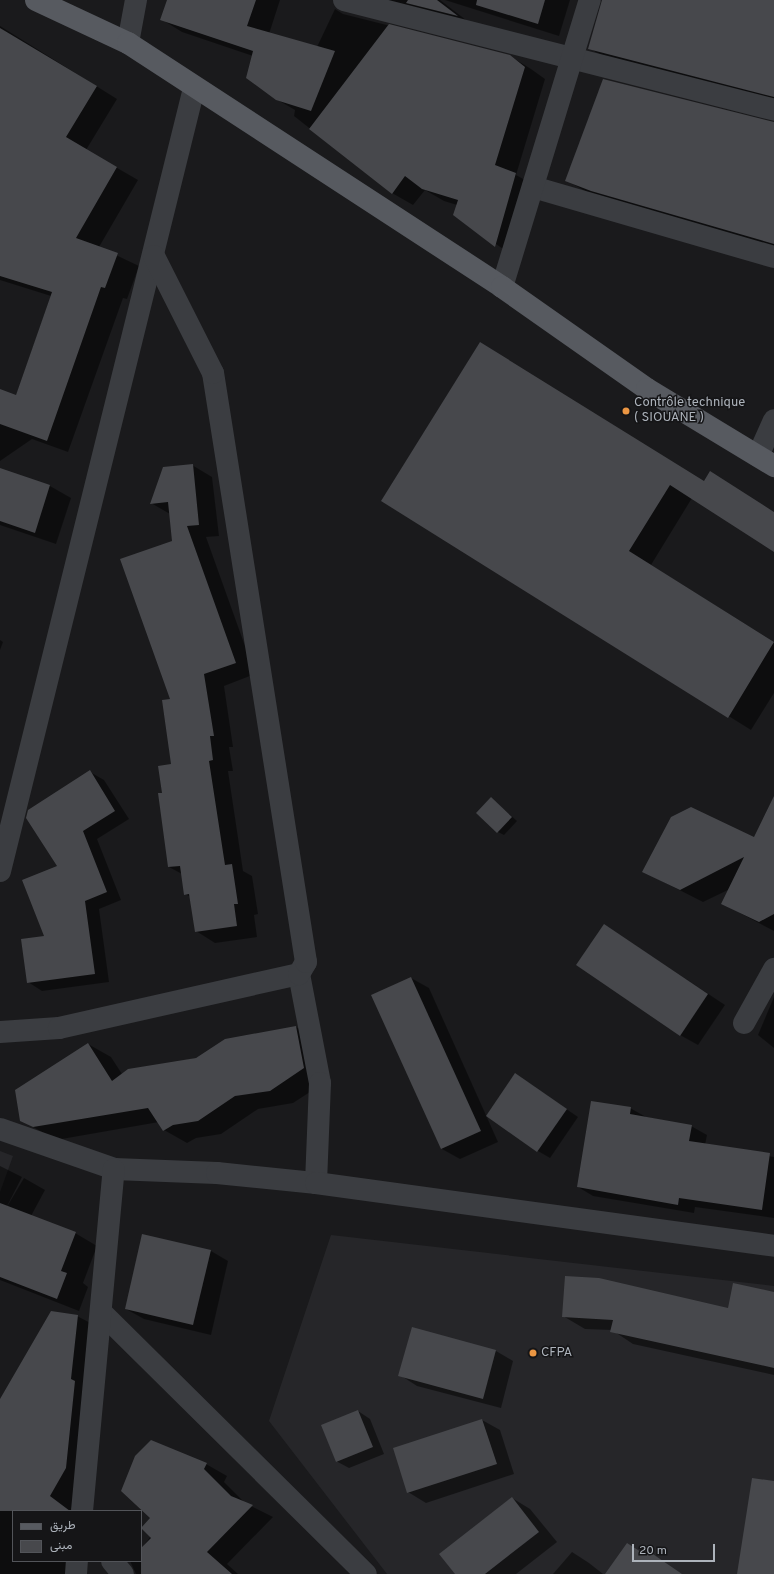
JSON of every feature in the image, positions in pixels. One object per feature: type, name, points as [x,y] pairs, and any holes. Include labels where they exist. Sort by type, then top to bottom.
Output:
[{"type":"main road","points":[[36,0],[128,43],[194,88],[502,287],[646,389],[766,461]]},
{"type":"street","points":[[128,43],[136,0]]},
{"type":"street","points":[[344,0],[572,60],[774,110]]},
{"type":"street","points":[[502,287],[590,0]]},
{"type":"street","points":[[0,871],[154,256],[194,88]]},
{"type":"street","points":[[533,187],[774,257]]},
{"type":"street","points":[[154,256],[213,373],[306,962],[299,974],[320,1083],[316,1183]]},
{"type":"street","points":[[766,461],[774,420]]},
{"type":"street","points":[[744,1023],[774,970]]},
{"type":"street","points":[[0,1032],[59,1028],[299,974]]},
{"type":"street","points":[[0,1129],[114,1169],[217,1173],[316,1183],[774,1246]]},
{"type":"street","points":[[82,1510],[102,1313],[114,1169]]},
{"type":"street","points":[[102,1313],[366,1574]]},
{"type":"street","points":[[76,1574],[77,1562]]},
{"type":"street","points":[[113,1562],[123,1574]]},
{"type":"shaded area","points":[[0,1151],[13,1156],[0,1192]]},
{"type":"shaded area","name":"CFPA","points":[[331,1235],[774,1286],[774,1574],[387,1574],[269,1421]]},
{"type":"building","points":[[167,0],[256,0],[247,26],[335,51],[311,111],[276,100],[246,78],[253,51],[160,20]]},
{"type":"building","points":[[408,0],[437,0],[458,16],[406,3]]},
{"type":"building","points":[[477,0],[545,0],[538,24],[476,5]]},
{"type":"building","points":[[602,0],[774,0],[774,97],[588,49]]},
{"type":"building","points":[[389,24],[510,55],[525,67],[495,165],[516,173],[495,247],[453,215],[458,200],[422,189],[405,176],[392,194],[309,129]]},
{"type":"building","points":[[0,28],[97,86],[66,137],[117,167],[76,238],[118,253],[105,288],[101,287],[47,441],[0,424],[0,389],[16,395],[52,292],[0,276]]},
{"type":"building","points":[[603,79],[774,122],[774,244],[591,191],[565,181]]},
{"type":"building","points":[[480,342],[704,481],[710,471],[774,512],[774,552],[670,485],[629,551],[774,642],[728,718],[381,501]]},
{"type":"building","points":[[193,464],[199,525],[187,526],[236,663],[204,674],[214,736],[210,736],[213,760],[209,761],[225,865],[232,864],[238,904],[234,904],[237,926],[195,932],[189,894],[184,895],[180,866],[168,867],[158,793],[162,793],[158,766],[171,764],[162,700],[170,699],[120,559],[172,541],[168,502],[150,504],[163,467]]},
{"type":"building","points":[[0,468],[50,485],[35,533],[0,521]]},
{"type":"building","points":[[90,770],[115,811],[83,831],[107,892],[85,901],[95,974],[27,983],[21,939],[44,936],[22,880],[57,866],[26,818],[28,810]]},
{"type":"building","points":[[774,796],[774,914],[759,922],[721,904],[744,857],[680,890],[642,872],[671,817],[691,807],[754,837]]},
{"type":"building","points":[[491,797],[512,817],[497,833],[476,813]]},
{"type":"building","points":[[604,924],[708,994],[680,1036],[576,965]]},
{"type":"building","points":[[411,977],[481,1131],[441,1149],[371,995]]},
{"type":"building","points":[[296,1026],[304,1068],[270,1091],[235,1096],[198,1121],[173,1125],[163,1131],[148,1108],[33,1127],[20,1121],[15,1090],[88,1043],[112,1081],[128,1069],[196,1058],[225,1039]]},
{"type":"building","points":[[515,1073],[567,1109],[537,1152],[486,1116]]},
{"type":"building","points":[[591,1101],[631,1107],[630,1114],[692,1125],[689,1141],[770,1153],[762,1210],[679,1198],[678,1205],[577,1187]]},
{"type":"building","points":[[0,1203],[76,1232],[61,1271],[67,1273],[57,1299],[0,1277]]},
{"type":"building","points":[[142,1234],[211,1250],[193,1325],[125,1309]]},
{"type":"building","points":[[565,1276],[599,1278],[728,1308],[733,1283],[774,1292],[774,1368],[610,1332],[613,1320],[562,1317]]},
{"type":"building","points":[[51,1311],[78,1315],[71,1379],[75,1381],[66,1468],[50,1496],[69,1510],[0,1511],[0,1399]]},
{"type":"building","points":[[412,1327],[496,1350],[483,1399],[398,1376]]},
{"type":"building","points":[[358,1410],[373,1447],[336,1462],[321,1425]]},
{"type":"building","points":[[482,1419],[497,1464],[407,1493],[393,1448]]},
{"type":"building","points":[[151,1440],[207,1463],[204,1469],[231,1496],[253,1505],[207,1552],[232,1574],[141,1574],[142,1547],[151,1538],[142,1529],[142,1527],[150,1518],[121,1491],[135,1456]]},
{"type":"building","points":[[752,1478],[774,1481],[774,1574],[737,1574]]},
{"type":"building","points":[[512,1497],[539,1532],[485,1574],[455,1574],[439,1554]]},
{"type":"building","points":[[627,1543],[641,1552],[644,1548],[682,1574],[605,1574]]},
{"type":"place","name":"Contrôle technique ( SIOUANE )","points":[[626,411]]},
{"type":"place","name":"CFPA","points":[[533,1353]]}]
